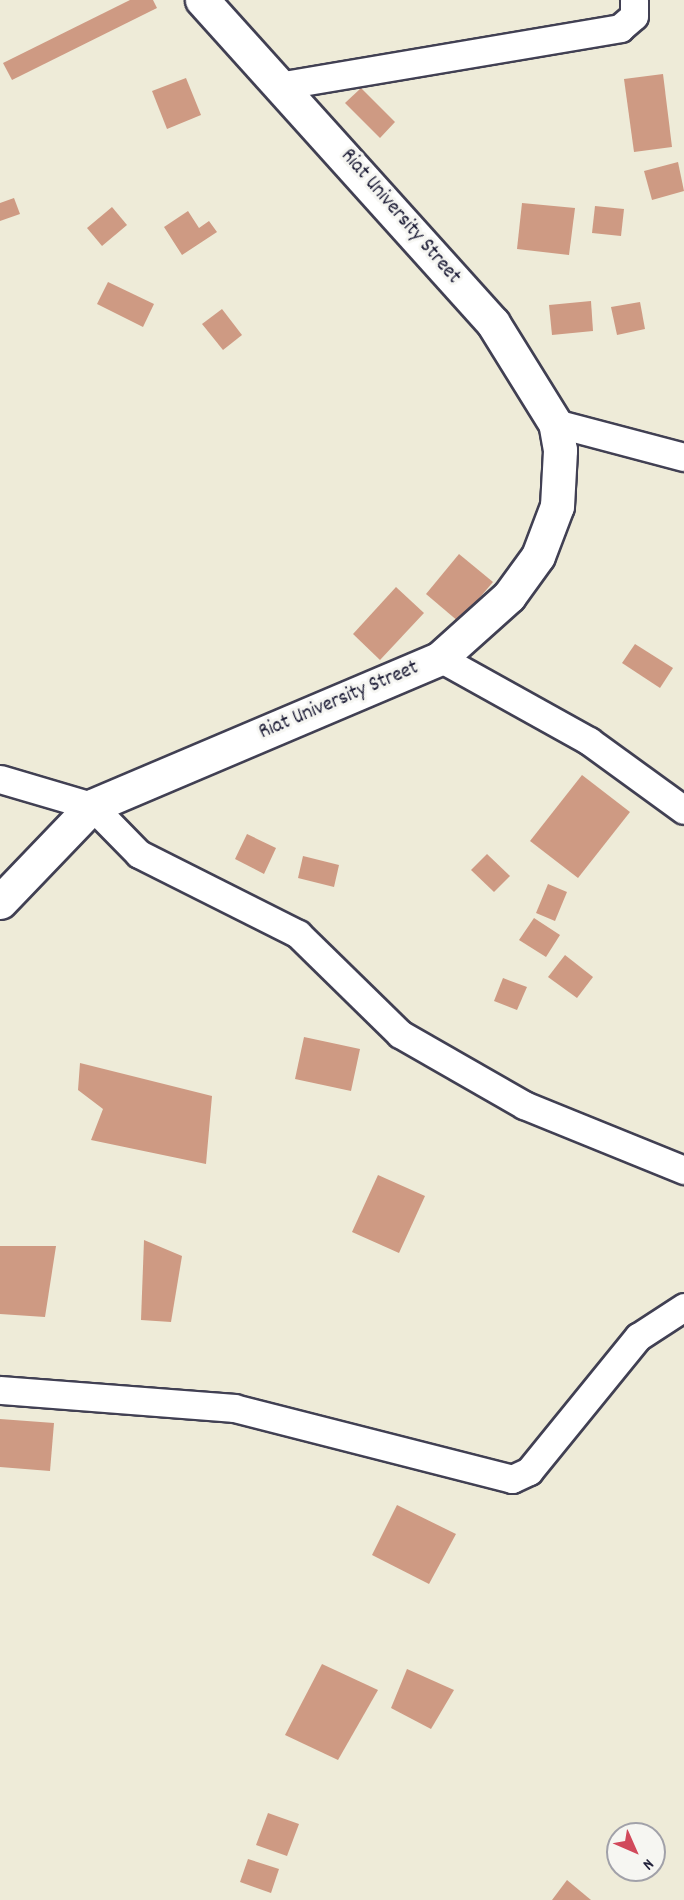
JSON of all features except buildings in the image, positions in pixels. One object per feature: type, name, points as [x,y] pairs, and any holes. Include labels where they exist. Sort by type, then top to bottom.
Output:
[{"type":"street","name":"Riat University Street","points":[[0,902],[92,806],[409,676],[440,658],[509,596],[538,556],[557,506],[560,450],[555,423],[493,323],[284,85],[202,0]]},
{"type":"street","points":[[284,85],[620,28],[634,16],[634,0]]},
{"type":"street","points":[[555,423],[684,457]]},
{"type":"street","points":[[440,658],[589,741],[684,810]]},
{"type":"street","points":[[0,779],[92,806],[139,854],[310,942],[335,976],[400,1034],[524,1104],[684,1170]]},
{"type":"street","points":[[0,1390],[234,1408],[512,1479],[529,1471],[638,1337],[684,1307]]}]
